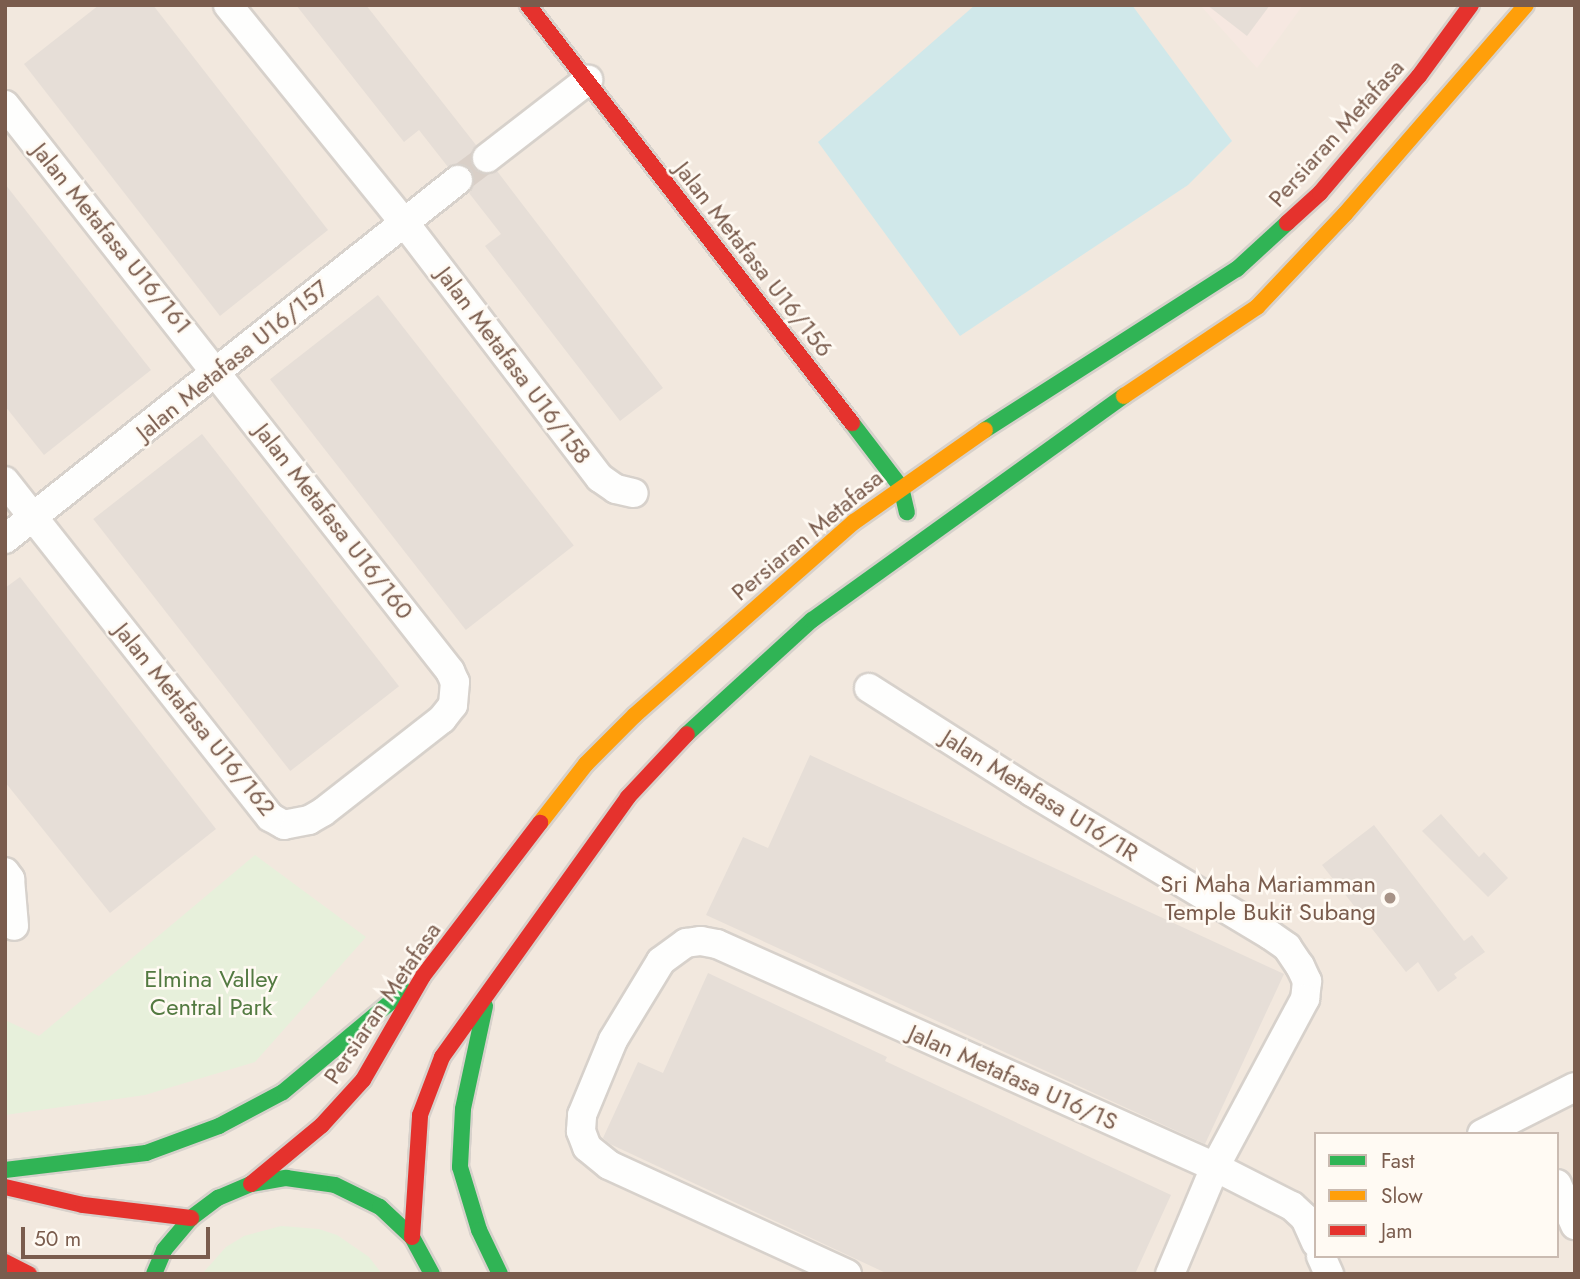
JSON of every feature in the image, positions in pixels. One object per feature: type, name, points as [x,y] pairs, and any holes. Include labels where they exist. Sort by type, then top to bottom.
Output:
[{"type":"main road","name":"Jalan Metafasa U16/156","points":[[528,5],[901,487],[908,520],[901,553]]},
{"type":"main road","name":"Persiaran Metafasa","points":[[251,1184],[322,1125],[363,1080],[423,976],[586,764],[635,715],[853,522],[901,487],[1237,269],[1320,193],[1419,76],[1471,5]]},
{"type":"main road","points":[[412,1237],[420,1115],[442,1057],[628,797],[676,744],[812,620],[901,553],[1154,374],[1257,307],[1345,215],[1526,5]]},
{"type":"main road","points":[[901,487],[920,500]]},
{"type":"main road","points":[[940,508],[961,512]]},
{"type":"main road","points":[[5,1170],[146,1153],[219,1126],[283,1092],[423,976]]},
{"type":"main road","points":[[488,990],[463,1109],[460,1167],[479,1230],[500,1274]]},
{"type":"main road","points":[[154,1274],[164,1250],[191,1218],[218,1198],[251,1184],[286,1178],[335,1185],[380,1206],[412,1237],[432,1274]]},
{"type":"main road","points":[[5,1187],[83,1205],[191,1218]]},
{"type":"main road","points":[[5,1262],[29,1274]]},
{"type":"street","name":"Jalan Metafasa U16/158","points":[[228,5],[404,222],[600,478],[616,489],[634,493]]},
{"type":"street","points":[[487,158],[588,80]]},
{"type":"street","name":"Jalan Metafasa U16/161","points":[[5,105],[218,372]]},
{"type":"street","name":"Jalan Metafasa U16/157","points":[[5,539],[458,180]]},
{"type":"street","name":"Jalan Metafasa U16/160","points":[[218,372],[450,671]]},
{"type":"street","name":"Jalan Metafasa U16/162","points":[[5,481],[270,817],[284,825],[309,820],[323,812],[442,719],[453,705],[455,693],[450,671]]},
{"type":"street","name":"Jalan Metafasa U16/1R","points":[[869,688],[1032,792],[1287,947],[1307,981],[1305,999],[1215,1167],[1170,1274]]},
{"type":"street","points":[[5,873],[10,878],[14,926]]},
{"type":"street","name":"Jalan Metafasa U16/1S","points":[[846,1274],[609,1165],[587,1147],[581,1131],[582,1115],[613,1040],[661,961],[686,943],[701,941],[717,944],[1215,1167],[1293,1206],[1312,1224]]},
{"type":"street","points":[[1491,1132],[1531,1123],[1575,1087]]},
{"type":"street","points":[[1559,1189],[1575,1225]]},
{"type":"street","points":[[1322,1258],[1329,1274]]},
{"type":"shaded area","points":[[5,5],[1575,5],[1575,1274],[5,1274]]},
{"type":"shaded area","points":[[1200,5],[1303,5],[1257,68]]},
{"type":"green space","name":"Elmina Valley Central Park","points":[[255,855],[366,937],[255,1062],[145,1095],[5,1115],[5,1020],[39,1036]]},
{"type":"green space","points":[[281,1226],[319,1229],[337,1235],[369,1257],[382,1274],[202,1274],[226,1247],[244,1236]]},
{"type":"water","points":[[975,5],[1132,5],[1232,141],[1188,185],[960,336],[818,142]]},
{"type":"building","points":[[99,5],[153,5],[328,230],[220,316],[24,64]]},
{"type":"building","points":[[296,5],[366,5],[476,145],[471,160],[474,169],[489,174],[497,171],[663,388],[620,421],[485,246],[501,234],[469,193],[474,185],[471,170],[463,164],[448,167],[419,130],[404,142]]},
{"type":"building","points":[[1207,5],[1270,5],[1247,36]]},
{"type":"building","points":[[5,184],[151,370],[44,455],[5,406]]},
{"type":"building","points":[[378,295],[574,546],[466,630],[270,379]]},
{"type":"building","points":[[202,434],[399,686],[290,771],[93,519]]},
{"type":"building","points":[[20,577],[216,829],[110,913],[5,782],[5,588]]},
{"type":"building","points":[[810,755],[1284,974],[1205,1144],[706,915],[743,837],[768,848]]},
{"type":"building","points":[[1441,814],[1479,857],[1484,852],[1508,878],[1488,897],[1422,831]]},
{"type":"building","name":"Sri Maha Mariamman Temple Bukit Subang","points":[[1374,825],[1464,941],[1472,935],[1485,952],[1454,974],[1457,978],[1438,992],[1418,962],[1406,972],[1322,865]]},
{"type":"building","points":[[708,973],[887,1057],[885,1061],[1171,1195],[1135,1274],[888,1274],[610,1144],[603,1138],[638,1062],[663,1073]]},
{"type":"tunnel","points":[[458,180],[487,158]]},
{"type":"traffic: fast","points":[[985,430],[1237,269],[1287,223]]},
{"type":"traffic: fast","points":[[687,734],[812,620],[1124,396]]},
{"type":"traffic: fast","points":[[852,423],[901,487],[907,512]]},
{"type":"traffic: fast","points":[[5,1170],[146,1153],[219,1126],[283,1092],[404,991]]},
{"type":"traffic: fast","points":[[485,1006],[463,1109],[460,1167],[479,1230],[500,1274]]},
{"type":"traffic: fast","points":[[154,1274],[164,1250],[191,1218],[218,1198],[251,1184],[286,1178],[335,1185],[380,1207],[412,1237],[432,1274]]},
{"type":"traffic: slow","points":[[1124,396],[1257,307],[1345,214],[1526,5]]},
{"type":"traffic: slow","points":[[540,823],[586,764],[635,715],[854,522],[985,430]]},
{"type":"traffic: jam","points":[[528,5],[852,423]]},
{"type":"traffic: jam","points":[[1287,223],[1320,193],[1419,76],[1471,5]]},
{"type":"traffic: jam","points":[[412,1237],[420,1115],[442,1057],[628,797],[687,734]]},
{"type":"traffic: jam","points":[[251,1184],[322,1125],[363,1080],[423,976],[540,823]]},
{"type":"traffic: jam","points":[[5,1187],[83,1205],[191,1218]]},
{"type":"traffic: jam","points":[[5,1262],[29,1274]]},
{"type":"place","name":"Sri Maha Mariamman Temple Bukit Subang","points":[[1390,898]]}]
